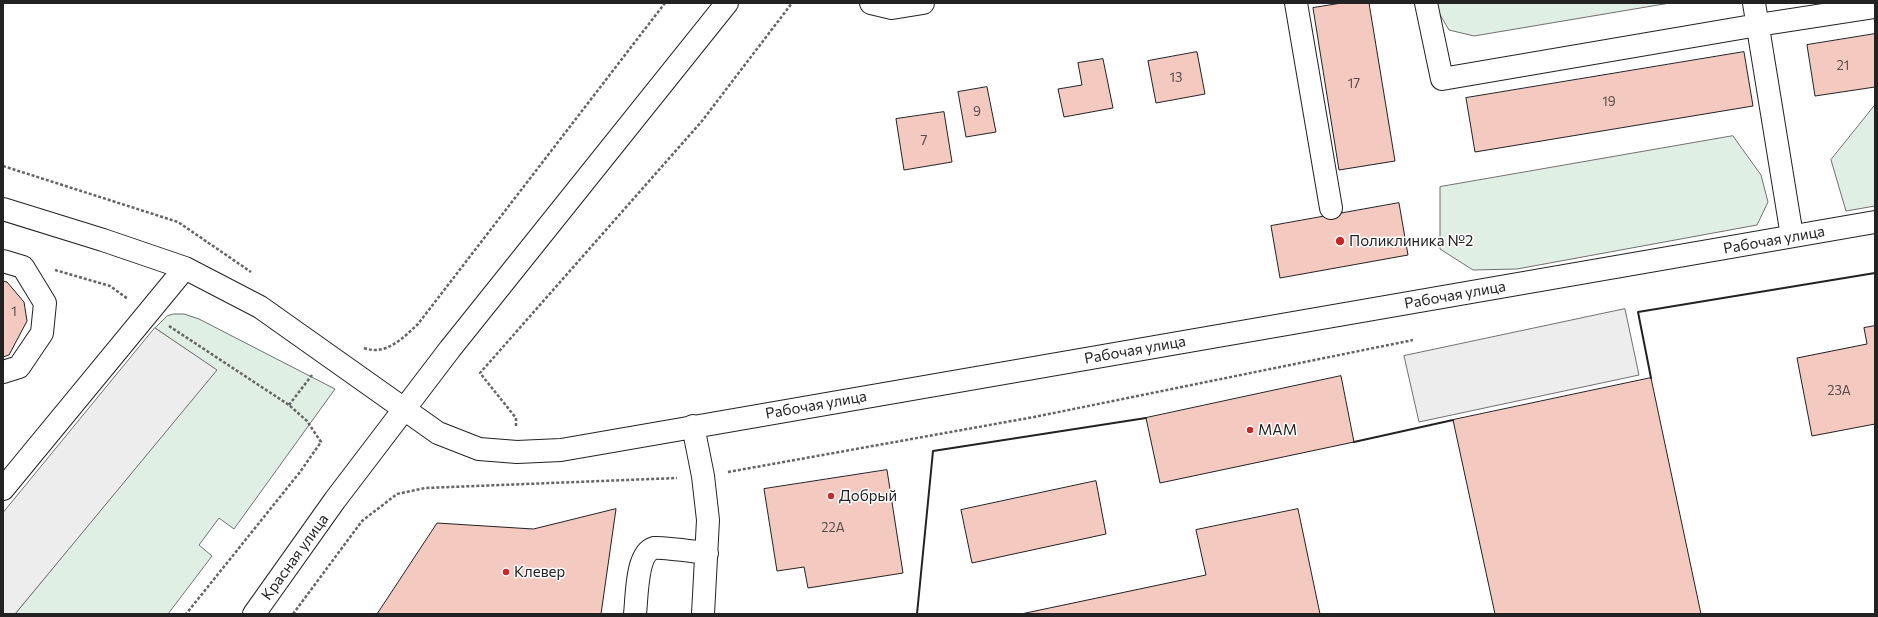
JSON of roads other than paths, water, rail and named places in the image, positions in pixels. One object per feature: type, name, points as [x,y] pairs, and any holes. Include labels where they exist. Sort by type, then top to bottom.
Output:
[{"type":"street","name":"Красная улица","points":[[254,614],[335,500],[509,274],[727,3]]},
{"type":"street","points":[[871,3],[892,8],[922,3]]},
{"type":"street","points":[[1296,3],[1331,208]]},
{"type":"street","points":[[1426,3],[1442,79],[1758,25],[1875,7]]},
{"type":"street","points":[[1754,3],[1792,236]]},
{"type":"street","name":"Рабочая улица","points":[[3,209],[103,240],[185,268],[260,307],[327,356],[438,433],[479,448],[517,452],[561,450],[1875,222]]},
{"type":"street","points":[[3,261],[23,267],[45,302],[42,333],[19,367],[3,372]]},
{"type":"street","points":[[3,489],[185,268]]},
{"type":"street","points":[[693,426],[703,476],[708,520],[703,614]]},
{"type":"street","points":[[635,614],[641,562],[645,554],[654,548],[707,552]]},
{"type":"place","name":"Поликлиника №2","points":[[1340,241]]},
{"type":"place","name":"МАМ","points":[[1250,430]]},
{"type":"place","name":"Добрый","points":[[831,496]]},
{"type":"place","name":"Клевер","points":[[506,572]]}]
